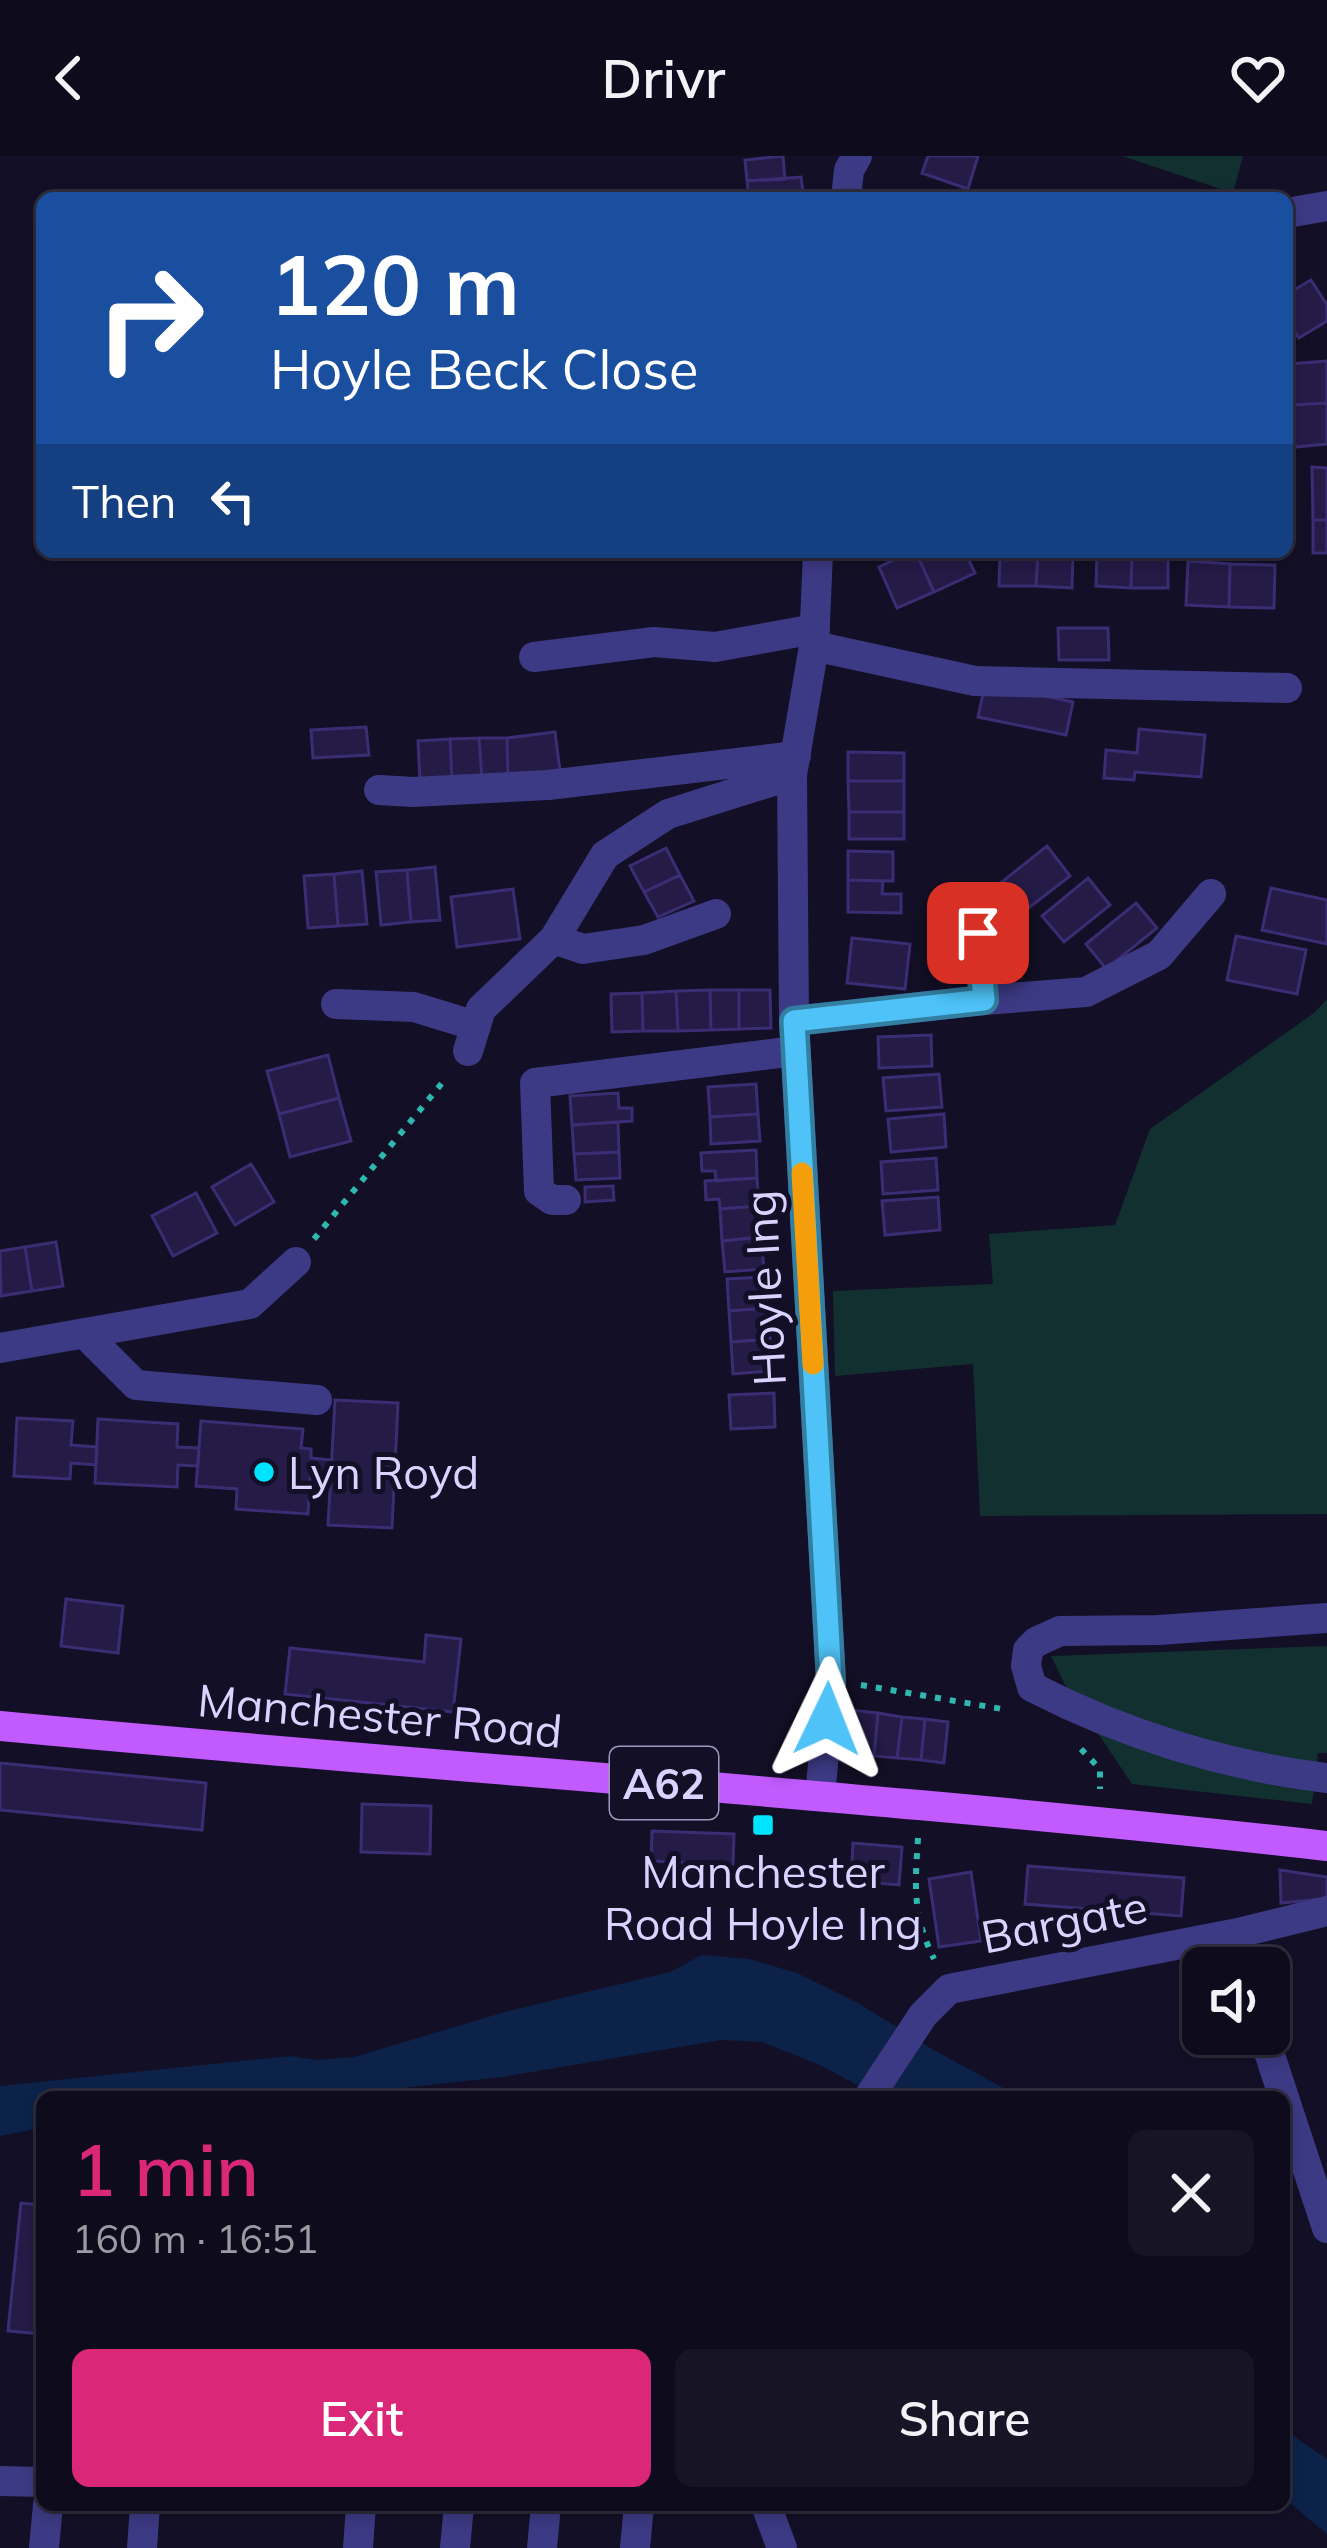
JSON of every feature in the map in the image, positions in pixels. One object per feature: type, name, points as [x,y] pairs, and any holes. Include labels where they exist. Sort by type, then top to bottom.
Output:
[{"type":"main road","name":"Manchester Road","points":[[0,1726],[297,1755],[920,1804],[1327,1846]]},
{"type":"street","points":[[846,192],[848,170],[857,156]]},
{"type":"street","points":[[1293,212],[1327,206]]},
{"type":"street","name":"Hoyle Ing","points":[[818,558],[814,637],[794,765],[795,1036],[831,1681],[820,1796]]},
{"type":"street","points":[[534,657],[653,642],[715,647],[814,637],[975,681],[1287,688]]},
{"type":"street","points":[[379,790],[548,785],[794,765]]},
{"type":"street","points":[[336,1004],[414,1007],[472,1039],[481,1009],[554,939],[605,855],[668,814],[794,765]]},
{"type":"street","points":[[566,1200],[552,1200],[539,1191],[535,1083],[984,1000],[1086,992],[1159,955],[1210,895]]},
{"type":"street","points":[[976,899],[984,1000]]},
{"type":"street","points":[[554,939],[583,949],[644,940],[716,914]]},
{"type":"street","points":[[0,1348],[250,1304],[296,1262]]},
{"type":"street","points":[[84,1333],[136,1385],[316,1400]]},
{"type":"street","points":[[1327,1618],[1159,1630],[1060,1631],[1028,1650],[1026,1666],[1033,1687],[1174,1745],[1273,1772],[1327,1778]]},
{"type":"street","name":"Bargate","points":[[873,2091],[923,2015],[950,1989],[1327,1911]]},
{"type":"street","points":[[1238,1933],[1241,1947]]},
{"type":"street","points":[[1270,2055],[1282,2091]]},
{"type":"street","points":[[1290,2116],[1327,2228]]},
{"type":"street","points":[[1290,2201],[1316,2194]]},
{"type":"street","points":[[0,2482],[36,2482]]},
{"type":"street","points":[[44,2548],[47,2511]]},
{"type":"street","points":[[142,2548],[145,2511]]},
{"type":"street","points":[[358,2548],[361,2511]]},
{"type":"street","points":[[455,2548],[458,2511]]},
{"type":"street","points":[[542,2548],[545,2511]]},
{"type":"street","points":[[635,2548],[638,2511]]},
{"type":"street","points":[[768,2511],[782,2548]]},
{"type":"path","points":[[296,1262],[472,1039]]},
{"type":"path","points":[[831,1681],[1018,1712]]},
{"type":"path","points":[[1067,1734],[1100,1769],[1100,1822]]},
{"type":"path","points":[[920,1804],[914,1896],[925,1939],[950,1989]]},
{"type":"green space","points":[[1122,156],[1243,156],[1230,192]]},
{"type":"green space","points":[[1327,999],[1327,1514],[980,1516],[973,1364],[835,1376],[833,1291],[993,1284],[989,1234],[1115,1225],[1150,1129]]},
{"type":"green space","points":[[1327,1646],[1327,1753],[1318,1753],[1312,1804],[1132,1784],[1051,1656]]},
{"type":"water","points":[[702,1955],[749,1959],[797,1973],[1009,2091],[868,2091],[762,2042],[721,2040],[502,2077],[376,2091],[36,2091],[36,2129],[0,2136],[0,2086],[291,2056],[354,2057],[508,2011],[670,1972]]},
{"type":"water","points":[[1290,2433],[1327,2459],[1327,2534],[1290,2503]]},
{"type":"building","points":[[783,156],[785,179],[747,181],[745,160]]},
{"type":"building","points":[[928,156],[978,156],[968,189],[922,173]]},
{"type":"building","points":[[801,177],[803,192],[748,192],[747,181]]},
{"type":"building","points":[[1311,280],[1327,305],[1327,321],[1299,338],[1293,330],[1293,290]]},
{"type":"building","points":[[1327,361],[1327,403],[1293,405],[1293,364]]},
{"type":"building","points":[[1327,403],[1327,444],[1295,447],[1293,405]]},
{"type":"building","points":[[1312,467],[1327,468],[1327,520],[1313,520]]},
{"type":"building","points":[[1313,520],[1327,520],[1327,553],[1313,553]]},
{"type":"building","points":[[898,558],[919,558],[934,592],[897,608],[879,567]]},
{"type":"building","points":[[919,558],[968,558],[975,573],[934,592]]},
{"type":"building","points":[[1000,558],[1038,558],[1036,586],[999,586]]},
{"type":"building","points":[[1038,558],[1073,558],[1072,588],[1036,586]]},
{"type":"building","points":[[1097,558],[1132,558],[1131,588],[1096,586]]},
{"type":"building","points":[[1132,558],[1168,558],[1168,588],[1131,588]]},
{"type":"building","points":[[1188,561],[1230,564],[1229,607],[1186,605]]},
{"type":"building","points":[[1230,564],[1275,565],[1274,608],[1229,607]]},
{"type":"building","points":[[1058,628],[1108,628],[1109,660],[1059,660]]},
{"type":"building","points":[[985,684],[1073,702],[1066,735],[978,717]]},
{"type":"building","points":[[366,727],[369,755],[313,758],[311,730]]},
{"type":"building","points":[[1139,729],[1205,735],[1201,777],[1135,772],[1134,780],[1104,778],[1106,750],[1137,753]]},
{"type":"building","points":[[555,732],[560,771],[508,776],[507,738]]},
{"type":"building","points":[[479,738],[482,778],[452,779],[450,739]]},
{"type":"building","points":[[479,738],[507,738],[508,776],[482,778]]},
{"type":"building","points":[[450,739],[452,779],[420,781],[418,741]]},
{"type":"building","points":[[848,752],[904,753],[904,781],[848,781]]},
{"type":"building","points":[[848,781],[904,781],[904,812],[849,812]]},
{"type":"building","points":[[849,812],[904,812],[904,839],[849,839]]},
{"type":"building","points":[[1047,846],[1070,876],[1021,914],[998,885]]},
{"type":"building","points":[[666,848],[680,875],[644,892],[630,866]]},
{"type":"building","points":[[848,851],[893,852],[893,881],[848,880]]},
{"type":"building","points":[[435,867],[440,920],[411,922],[407,870]]},
{"type":"building","points":[[407,870],[411,922],[381,925],[376,872]]},
{"type":"building","points":[[362,871],[367,924],[338,926],[334,874]]},
{"type":"building","points":[[334,874],[338,926],[308,928],[304,876]]},
{"type":"building","points":[[680,875],[694,901],[658,917],[644,892]]},
{"type":"building","points":[[1088,878],[1110,905],[1064,942],[1042,916]]},
{"type":"building","points":[[848,880],[883,881],[882,894],[901,894],[901,913],[848,912]]},
{"type":"building","points":[[1271,888],[1327,900],[1327,944],[1262,930]]},
{"type":"building","points":[[513,889],[520,939],[457,947],[451,897]]},
{"type":"building","points":[[1136,903],[1157,928],[1106,969],[1086,944]]},
{"type":"building","points":[[1236,936],[1306,950],[1297,994],[1227,980]]},
{"type":"building","points":[[852,938],[910,944],[905,989],[847,983]]},
{"type":"building","points":[[710,990],[739,990],[739,1029],[711,1030]]},
{"type":"building","points":[[710,990],[711,1030],[678,1031],[676,991]]},
{"type":"building","points":[[739,990],[770,990],[771,1028],[739,1029]]},
{"type":"building","points":[[676,991],[678,1031],[643,1031],[642,993]]},
{"type":"building","points":[[642,993],[643,1031],[612,1032],[611,994]]},
{"type":"building","points":[[931,1035],[932,1066],[879,1068],[878,1037]]},
{"type":"building","points":[[328,1055],[339,1098],[279,1114],[267,1071]]},
{"type":"building","points":[[939,1074],[942,1107],[886,1111],[883,1078]]},
{"type":"building","points":[[756,1084],[758,1114],[710,1117],[708,1087]]},
{"type":"building","points":[[618,1093],[619,1108],[632,1108],[632,1121],[572,1125],[570,1096]]},
{"type":"building","points":[[339,1098],[351,1141],[290,1157],[279,1114]]},
{"type":"building","points":[[758,1114],[760,1141],[711,1144],[710,1117]]},
{"type":"building","points":[[944,1114],[946,1147],[891,1152],[888,1119]]},
{"type":"building","points":[[618,1122],[619,1152],[574,1154],[572,1125]]},
{"type":"building","points":[[756,1150],[757,1178],[716,1181],[715,1171],[702,1171],[701,1153]]},
{"type":"building","points":[[619,1152],[620,1178],[576,1180],[574,1154]]},
{"type":"building","points":[[936,1158],[938,1190],[883,1194],[881,1162]]},
{"type":"building","points":[[251,1164],[274,1202],[235,1225],[212,1187]]},
{"type":"building","points":[[757,1178],[759,1206],[720,1209],[719,1199],[706,1200],[705,1181]]},
{"type":"building","points":[[613,1186],[614,1200],[585,1202],[585,1187]]},
{"type":"building","points":[[196,1193],[217,1233],[173,1256],[152,1216]]},
{"type":"building","points":[[938,1197],[940,1230],[885,1235],[882,1201]]},
{"type":"building","points":[[759,1206],[761,1237],[722,1241],[720,1209]]},
{"type":"building","points":[[761,1237],[764,1269],[725,1272],[722,1241]]},
{"type":"building","points":[[56,1242],[63,1286],[32,1291],[25,1247]]},
{"type":"building","points":[[25,1247],[32,1291],[1,1296],[0,1251]]},
{"type":"building","points":[[766,1277],[768,1308],[729,1311],[727,1279]]},
{"type":"building","points":[[768,1308],[770,1339],[731,1342],[729,1311]]},
{"type":"building","points":[[770,1339],[772,1371],[733,1374],[731,1342]]},
{"type":"building","points":[[774,1393],[775,1427],[731,1429],[729,1395]]},
{"type":"building","name":"Lyn Royd","points":[[335,1400],[398,1403],[392,1528],[328,1525]]},
{"type":"building","points":[[17,1418],[73,1421],[71,1445],[97,1447],[96,1465],[71,1463],[70,1479],[14,1476]]},
{"type":"building","name":"Lyn Royd","points":[[98,1419],[178,1424],[177,1447],[199,1448],[198,1466],[178,1465],[177,1487],[95,1483]]},
{"type":"building","name":"Lyn Royd","points":[[201,1421],[303,1429],[301,1448],[311,1449],[311,1458],[332,1460],[330,1479],[310,1478],[308,1514],[236,1509],[237,1489],[196,1486]]},
{"type":"building","points":[[66,1599],[123,1606],[118,1653],[61,1646]]},
{"type":"building","points":[[426,1635],[461,1639],[453,1712],[285,1694],[290,1648],[424,1662]]},
{"type":"building","points":[[851,1710],[878,1713],[874,1756],[847,1754]]},
{"type":"building","points":[[878,1713],[902,1717],[897,1758],[874,1756]]},
{"type":"building","points":[[902,1717],[925,1719],[921,1760],[897,1758]]},
{"type":"building","points":[[925,1719],[948,1722],[944,1763],[921,1760]]},
{"type":"building","points":[[0,1763],[206,1783],[202,1830],[0,1810]]},
{"type":"building","points":[[362,1804],[431,1806],[430,1854],[361,1852]]},
{"type":"building","points":[[652,1831],[734,1834],[733,1865],[651,1861]]},
{"type":"building","points":[[853,1843],[902,1847],[899,1885],[851,1881]]},
{"type":"building","points":[[1028,1866],[1184,1878],[1181,1916],[1025,1904]]},
{"type":"building","points":[[1280,1870],[1327,1877],[1327,1896],[1281,1903]]},
{"type":"building","points":[[971,1872],[981,1941],[939,1947],[929,1879]]},
{"type":"building","points":[[21,2203],[36,2204],[36,2333],[8,2331]]},
{"type":"slow traffic","points":[[802,1173],[813,1364]]},
{"type":"place","name":"Lyn Royd","points":[[264,1472]]},
{"type":"place","name":"Manchester Road Hoyle Ing","points":[[763,1825]]},
{"type":"route","points":[[827,1719],[831,1681],[794,1021],[984,1000],[978,933]]}]
